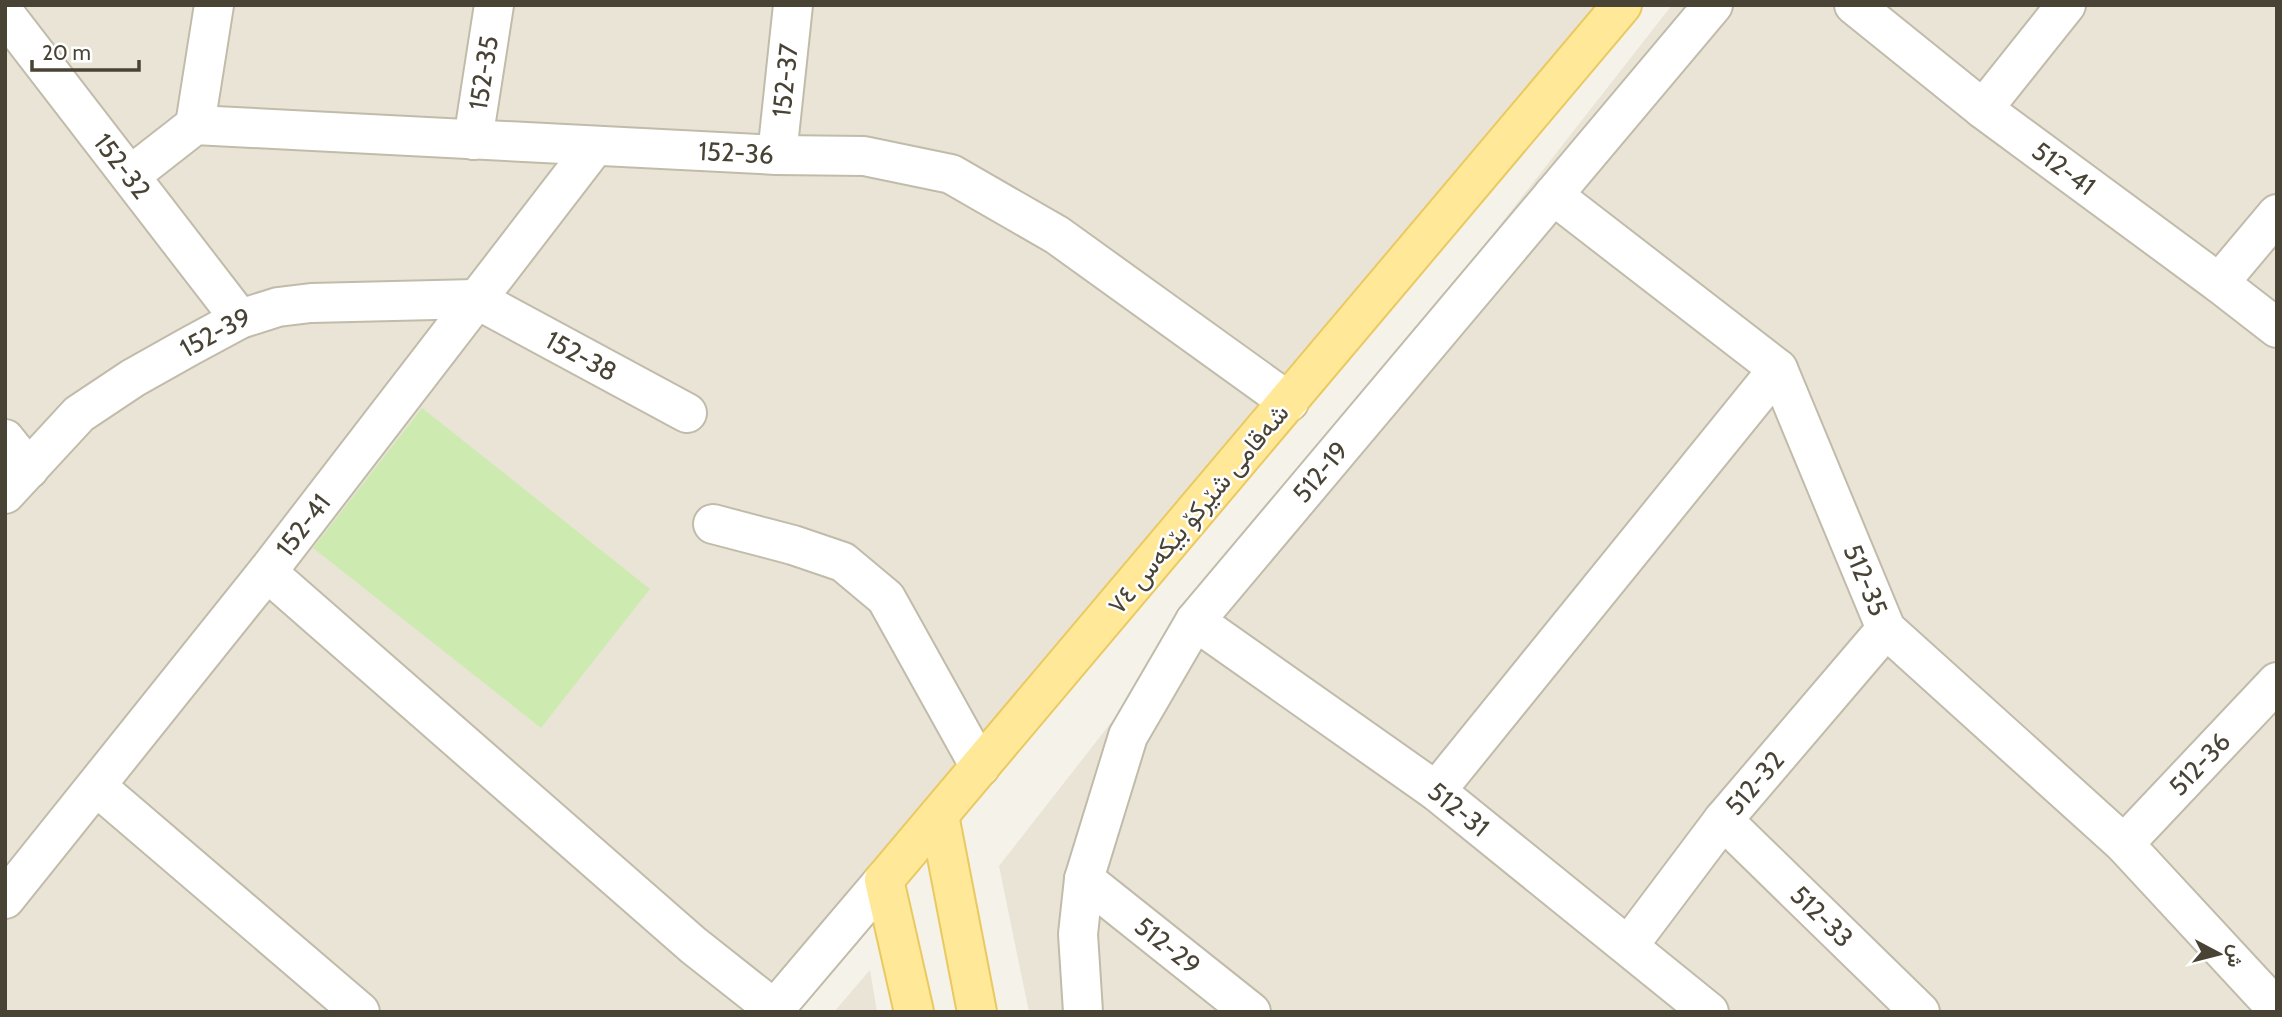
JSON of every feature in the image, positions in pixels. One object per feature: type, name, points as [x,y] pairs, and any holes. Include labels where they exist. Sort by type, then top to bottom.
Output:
[{"type":"main road","name":"شەقامی شێرکۆ بێکەس ٧٤","points":[[884,880],[1622,5]]},
{"type":"main road","points":[[939,815],[977,1012]]},
{"type":"main road","points":[[884,880],[914,1012]]},
{"type":"street","points":[[131,175],[195,125],[214,5]]},
{"type":"street","name":"152-35","points":[[473,140],[494,5]]},
{"type":"street","name":"152-37","points":[[777,155],[793,5]]},
{"type":"street","name":"512-19","points":[[1083,1012],[1078,934],[1084,878],[1128,736],[1195,621],[1713,5]]},
{"type":"street","name":"512-41","points":[[1854,5],[1983,109],[2219,282],[2277,328]]},
{"type":"street","points":[[1983,109],[2066,5]]},
{"type":"street","name":"152-32","points":[[5,15],[240,319]]},
{"type":"street","name":"152-36","points":[[195,125],[777,155],[864,156],[951,174],[1058,235],[1289,402]]},
{"type":"street","name":"152-41","points":[[5,899],[267,572],[595,146]]},
{"type":"street","name":"512-35","points":[[1553,195],[1778,369],[1886,629],[2124,844],[2277,1009]]},
{"type":"street","points":[[2219,282],[2277,214]]},
{"type":"street","name":"152-39","points":[[17,481],[79,414],[133,378],[240,319],[278,307],[311,303],[476,299]]},
{"type":"street","name":"152-38","points":[[476,299],[687,413]]},
{"type":"street","points":[[1436,790],[1778,369]]},
{"type":"street","points":[[5,439],[17,481]]},
{"type":"street","points":[[713,524],[793,545],[843,562],[886,598],[980,767]]},
{"type":"street","points":[[267,572],[693,945],[773,1010]]},
{"type":"street","name":"512-31","points":[[1195,621],[1436,790],[1709,1012]]},
{"type":"street","name":"512-32","points":[[1629,945],[1723,820],[1886,629]]},
{"type":"street","name":"512-36","points":[[2124,844],[2277,682]]},
{"type":"street","points":[[96,786],[360,1012]]},
{"type":"street","name":"512-33","points":[[1723,820],[1920,1012]]},
{"type":"street","name":"512-29","points":[[1084,878],[1251,1012]]},
{"type":"street","name":"شەقامی شێرکۆ بێکەس ٧٤","points":[[773,1010],[884,880]]},
{"type":"shaded area","points":[[5,5],[1621,5],[743,1012],[5,1012]]},
{"type":"shaded area","points":[[1672,5],[2277,5],[2277,1012],[1029,1012],[999,866]]},
{"type":"shaded area","points":[[870,970],[877,1012],[834,1012]]},
{"type":"green space","points":[[422,408],[650,589],[541,728],[313,548]]}]
